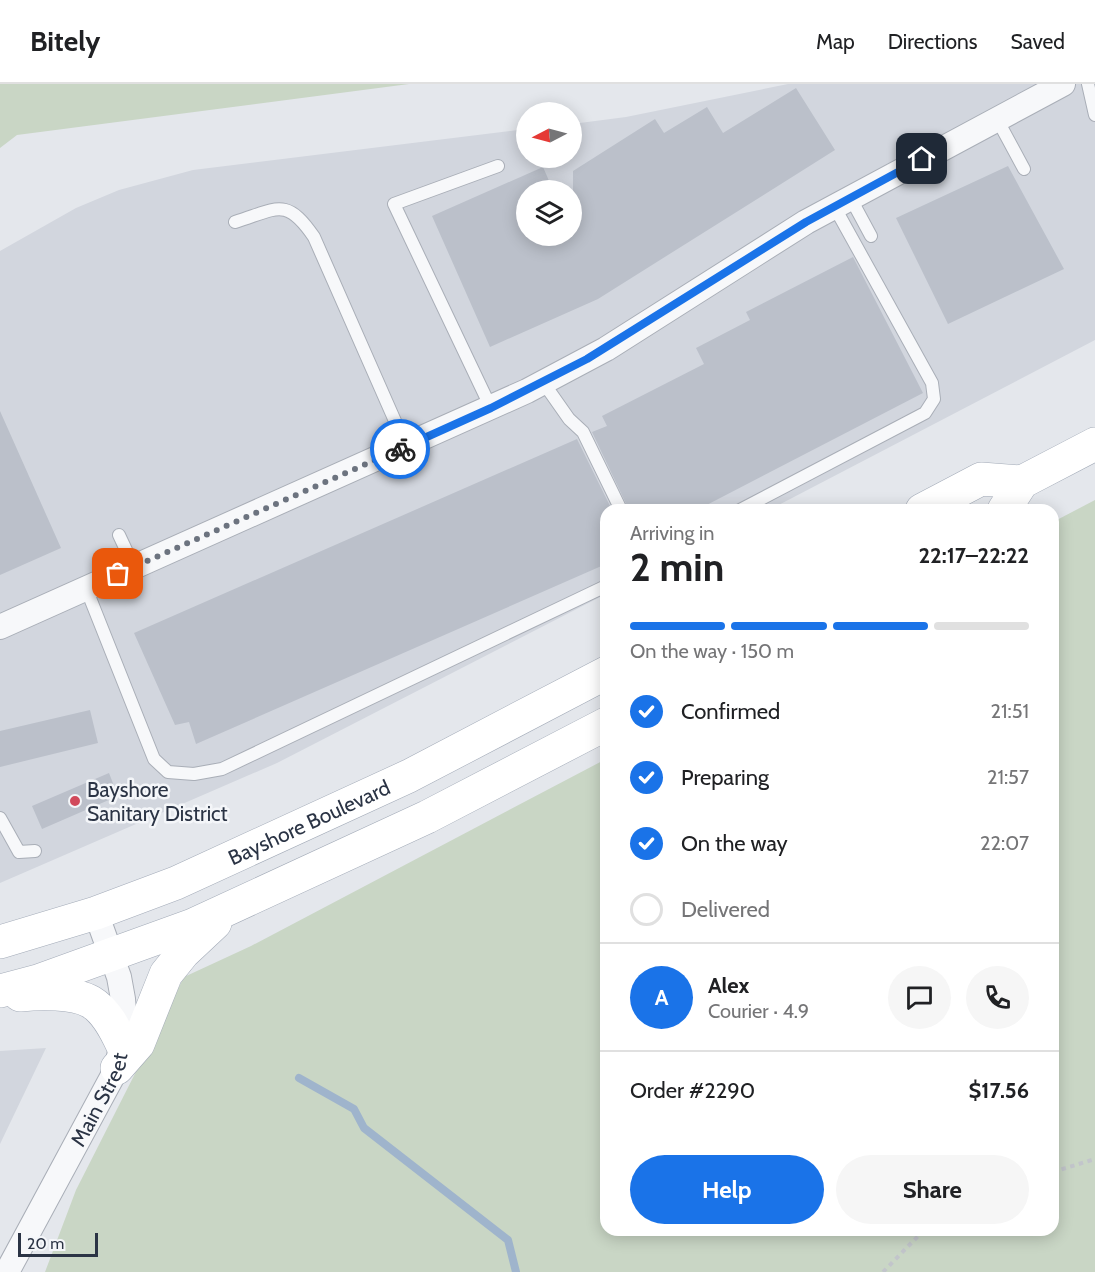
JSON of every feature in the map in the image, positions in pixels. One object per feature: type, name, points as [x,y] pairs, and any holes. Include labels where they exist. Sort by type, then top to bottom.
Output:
[{"type":"main road","points":[[1008,504],[1022,482],[1095,444]]},
{"type":"main road","points":[[933,504],[981,479],[1022,482]]},
{"type":"main road","name":"Bayshore Boulevard","points":[[0,942],[96,913],[176,883],[409,776],[600,676]]},
{"type":"main road","name":"Bayshore Boulevard","points":[[0,991],[112,955],[193,925],[427,817],[600,727]]},
{"type":"main road","points":[[0,996],[44,993],[91,1001],[110,1020],[120,1056],[138,1044],[166,974],[183,953],[232,906]]},
{"type":"street","points":[[0,627],[491,408],[543,382],[606,348],[842,202],[1063,84]]},
{"type":"street","name":"Main Street","points":[[7,1272],[120,1056],[125,1022],[123,999],[112,955],[96,913]]},
{"type":"lane","points":[[1088,84],[1095,115]]},
{"type":"lane","points":[[998,119],[1024,169]]},
{"type":"lane","points":[[491,408],[394,204],[498,165]]},
{"type":"lane","points":[[842,202],[871,236]]},
{"type":"lane","points":[[752,504],[926,413],[934,399],[932,384],[842,202]]},
{"type":"lane","points":[[235,222],[277,209],[292,211],[300,217],[314,237],[406,446]]},
{"type":"lane","points":[[543,382],[569,419],[583,432],[618,504]]},
{"type":"lane","points":[[119,535],[134,567]]},
{"type":"lane","points":[[86,588],[154,759],[168,772],[194,774],[222,769],[600,589]]},
{"type":"lane","points":[[0,818],[19,852],[35,851]]},
{"type":"path","points":[[1059,1170],[1095,1159]]},
{"type":"path","points":[[883,1272],[918,1236]]},
{"type":"shaded area","points":[[788,84],[1095,84],[1095,340],[781,504],[600,504],[600,597],[277,763],[0,883],[0,251],[76,208],[119,190],[193,170],[516,130],[516,168],[582,168],[582,123],[626,117]]},
{"type":"shaded area","points":[[46,1048],[0,1144],[0,1051]]},
{"type":"green space","points":[[0,84],[409,84],[17,135],[0,148]]},
{"type":"green space","points":[[1095,500],[1095,1272],[45,1272],[76,1190],[184,977],[251,946],[600,762],[600,1236],[1059,1236],[1059,519]]},
{"type":"building","points":[[796,88],[835,150],[598,299],[490,347],[432,216],[543,168],[549,180],[516,180],[516,246],[582,246],[582,180],[573,180],[573,171],[582,168],[582,165],[655,119],[664,133],[707,107],[723,133]]},
{"type":"building","points":[[1008,166],[1064,269],[948,324],[896,218]]},
{"type":"building","points":[[853,257],[923,393],[709,504],[626,504],[592,432],[607,426],[602,416],[704,364],[696,348],[750,320],[746,312]]},
{"type":"building","points":[[0,411],[61,548],[0,575]]},
{"type":"building","points":[[577,439],[609,504],[600,504],[600,567],[196,744],[189,722],[175,725],[134,633]]},
{"type":"building","points":[[90,710],[98,743],[0,767],[0,731]]},
{"type":"building","name":"Bayshore Sanitary District","points":[[109,773],[118,796],[42,829],[32,806]]},
{"type":"waterway","points":[[299,1078],[354,1109],[364,1128],[508,1240],[516,1272]]},
{"type":"way so far","points":[[118,574],[400,449]]},
{"type":"place","name":"Bayshore Sanitary District","points":[[75,801]]},
{"type":"route","points":[[400,449],[527,391],[587,359],[806,222],[922,159]]}]
